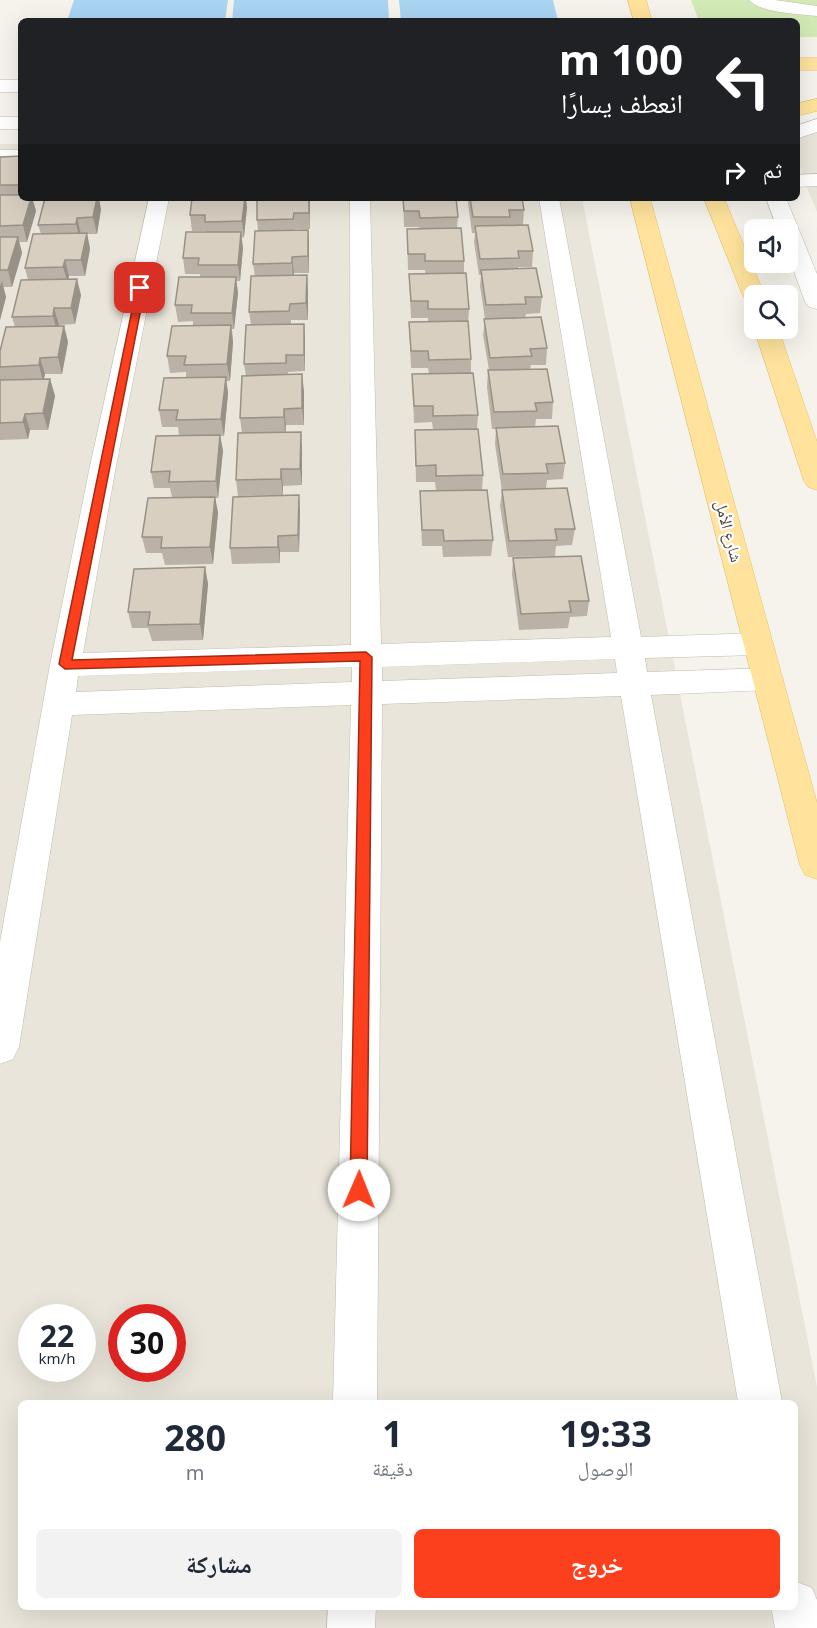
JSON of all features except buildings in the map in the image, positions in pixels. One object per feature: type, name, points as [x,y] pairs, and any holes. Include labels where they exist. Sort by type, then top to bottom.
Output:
[{"type":"main road","points":[[637,0],[642,18]]},
{"type":"main road","points":[[800,64],[817,64]]},
{"type":"main road","points":[[800,99],[817,99]]},
{"type":"main road","points":[[800,109],[817,105]]},
{"type":"main road","name":"شارع الأمل","points":[[641,201],[817,865]]},
{"type":"main road","points":[[716,201],[750,285]]},
{"type":"main road","points":[[769,339],[817,481]]},
{"type":"street","points":[[762,2],[817,11]]},
{"type":"street","points":[[0,86],[18,86]]},
{"type":"street","points":[[0,123],[18,123]]},
{"type":"street","points":[[800,131],[817,125]]},
{"type":"street","points":[[0,156],[18,156]]},
{"type":"street","points":[[800,181],[817,180]]},
{"type":"street","points":[[0,1047],[57,704],[158,201]]},
{"type":"street","points":[[355,1400],[367,693],[360,201]]},
{"type":"street","points":[[550,201],[760,1400]]},
{"type":"street","points":[[777,201],[816,297]]},
{"type":"street","points":[[65,664],[758,644]]},
{"type":"street","points":[[57,704],[768,679]]},
{"type":"street","points":[[351,1628],[352,1610]]},
{"type":"street","points":[[796,1610],[799,1628]]},
{"type":"shaded area","points":[[800,129],[817,129],[817,212],[800,170]]},
{"type":"shaded area","points":[[0,144],[18,144],[18,201],[583,201],[817,1387],[817,1628],[0,1628]]},
{"type":"green space","points":[[691,0],[817,0],[817,37],[800,37],[800,18],[698,18]]},
{"type":"water","points":[[74,0],[228,0],[225,18],[68,18]]},
{"type":"water","points":[[234,0],[388,0],[389,18],[232,18]]},
{"type":"water","points":[[399,0],[553,0],[557,18],[401,18]]},
{"type":"route","points":[[140,288],[65,664],[366,657],[359,1190]]}]
